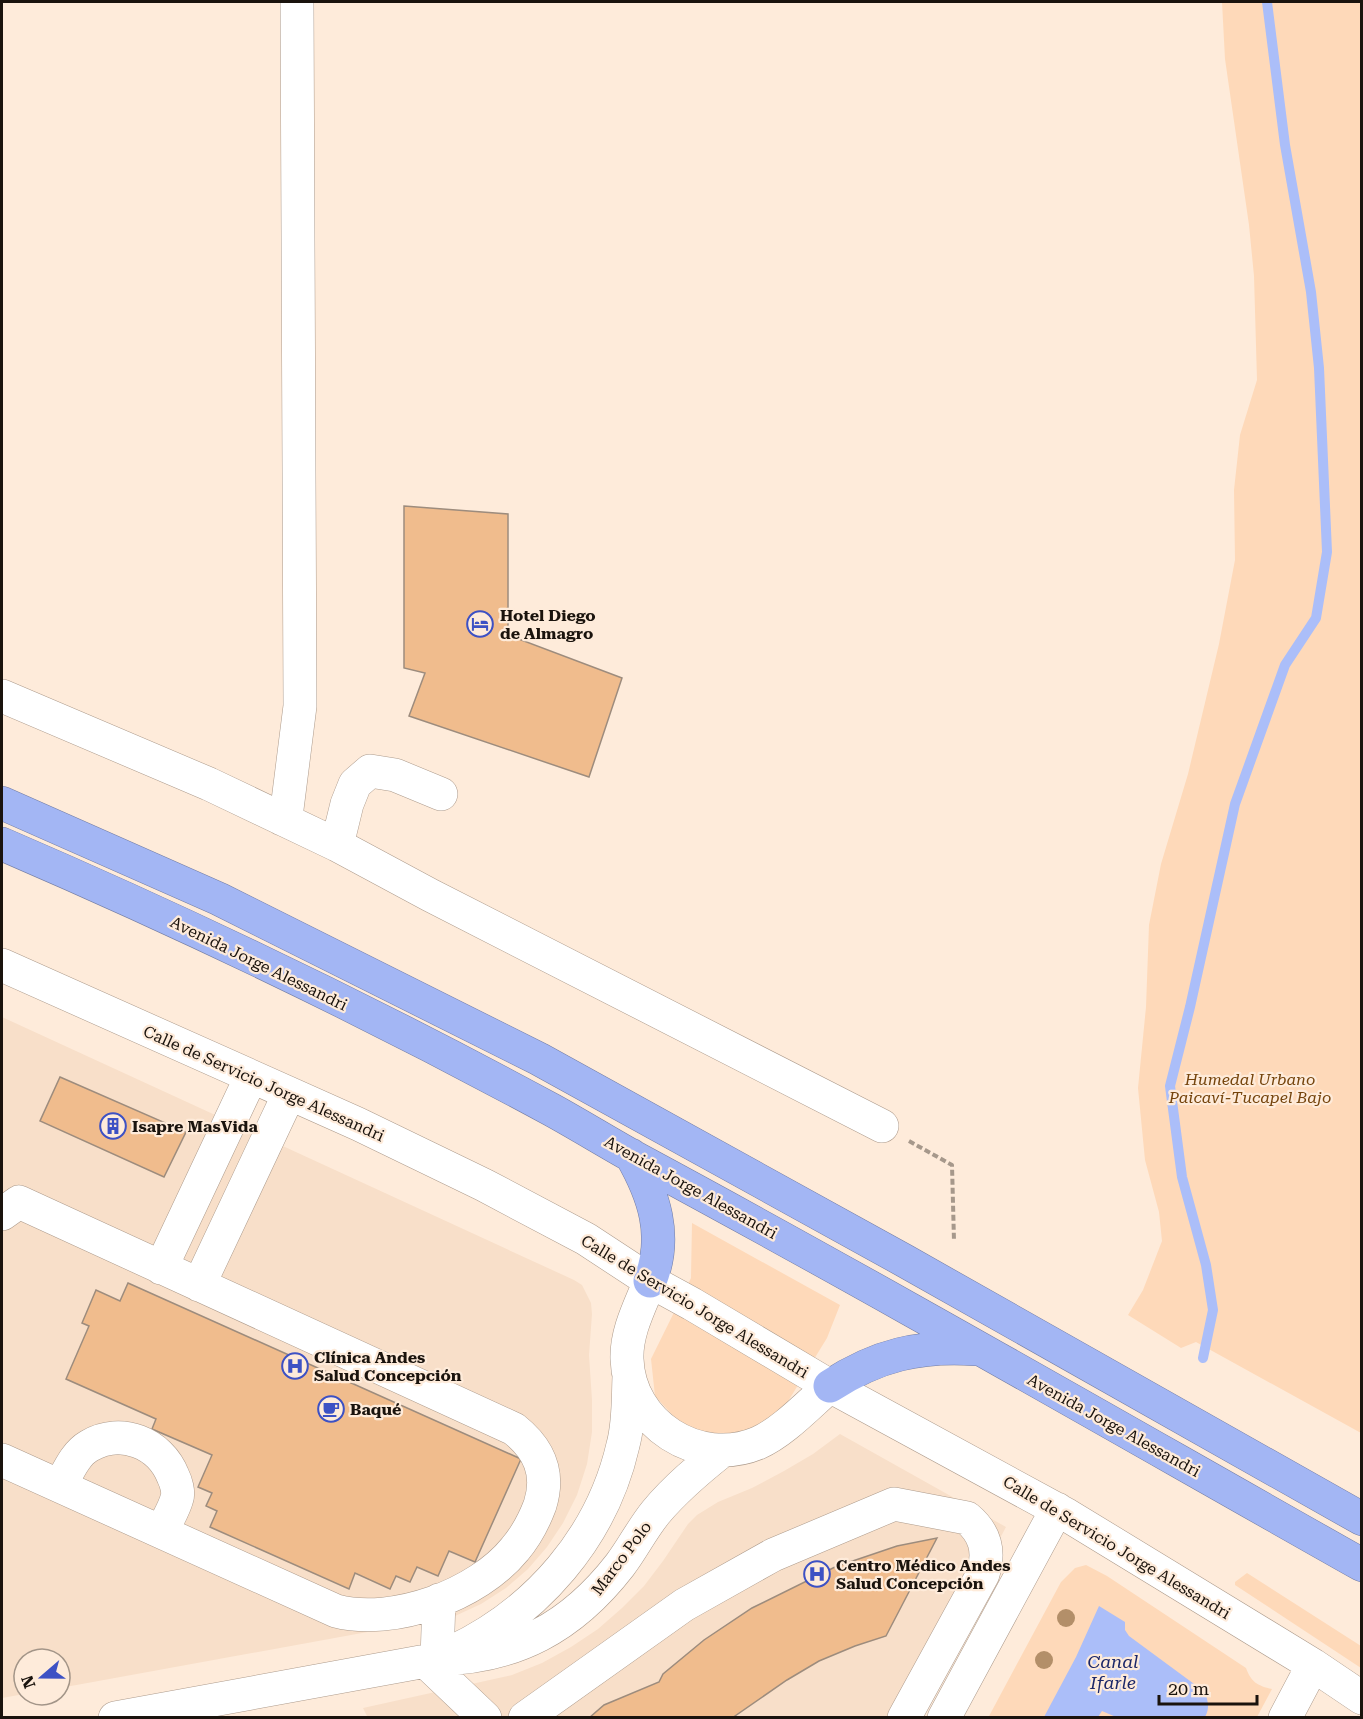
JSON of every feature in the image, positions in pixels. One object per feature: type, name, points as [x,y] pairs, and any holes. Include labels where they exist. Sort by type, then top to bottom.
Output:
[{"type":"highway","points":[[2,803],[219,899],[539,1059],[905,1261],[1362,1519]]},
{"type":"highway","name":"Avenida Jorge Alessandri","points":[[2,844],[309,986],[544,1106],[779,1235],[1362,1565]]},
{"type":"highway","points":[[631,1155],[647,1185],[658,1224],[657,1264],[651,1281]]},
{"type":"highway","points":[[830,1386],[858,1369],[919,1349],[949,1347],[980,1349]]},
{"type":"street","points":[[282,819],[287,809],[300,706],[297,2]]},
{"type":"street","points":[[2,696],[208,784],[337,845],[430,895],[882,1126]]},
{"type":"street","points":[[337,845],[347,804],[355,784],[370,771],[395,775],[441,794]]},
{"type":"street","name":"Calle de Servicio Jorge Alessandri","points":[[2,965],[358,1124],[484,1185],[586,1239],[651,1281],[830,1386],[1057,1509],[1313,1665],[1362,1698]]},
{"type":"street","points":[[161,1268],[251,1077]]},
{"type":"street","points":[[198,1285],[289,1094]]},
{"type":"street","points":[[2,1214],[19,1202],[514,1429],[536,1450],[545,1481],[535,1517],[526,1534],[501,1564],[463,1590],[440,1600],[391,1613],[346,1613],[336,1611],[2,1460]]},
{"type":"street","points":[[586,1239],[615,1280],[633,1322]]},
{"type":"street","name":"Marco Polo","points":[[431,1660],[464,1646],[515,1614],[538,1594],[574,1553],[604,1503],[616,1473],[626,1432],[629,1377],[628,1340],[633,1322],[651,1281]]},
{"type":"street","name":"Marco Polo","points":[[629,1377],[644,1411],[663,1430],[687,1444],[705,1449],[723,1450],[758,1443],[788,1422],[839,1413],[883,1414]]},
{"type":"street","points":[[788,1422],[830,1386]]},
{"type":"street","points":[[60,1486],[78,1454],[90,1445],[118,1438],[133,1439],[147,1445],[170,1466],[176,1481],[178,1497],[162,1532]]},
{"type":"street","name":"Marco Polo","points":[[115,1718],[431,1660],[473,1657],[523,1644],[565,1620],[599,1590],[621,1563],[655,1513],[697,1470],[723,1450]]},
{"type":"street","points":[[525,1718],[684,1605],[773,1555],[894,1504],[967,1518],[980,1531],[987,1548],[987,1561],[983,1574],[904,1718]]},
{"type":"street","points":[[944,1718],[1057,1509]]},
{"type":"street","points":[[440,1600],[431,1660],[485,1718]]},
{"type":"street","points":[[1285,1718],[1313,1665]]},
{"type":"path","points":[[882,1126],[952,1165],[954,1241]]},
{"type":"shaded area","name":"Clínica Andes Salud Concepción","points":[[2,1017],[582,1285],[591,1303],[592,1314],[589,1355],[592,1432],[587,1464],[577,1495],[563,1523],[528,1569],[506,1588],[481,1604],[455,1616],[72,1686],[72,1647],[12,1647],[12,1696],[2,1698]]},
{"type":"shaded area","name":"Centro Médico Andes Salud Concepción","points":[[840,1434],[1006,1527],[905,1717],[368,1718],[363,1708],[512,1675],[542,1663],[571,1647],[598,1629],[644,1586],[688,1524],[697,1515],[718,1502],[784,1471],[813,1454]]},
{"type":"green space","name":"Humedal Urbano Paicaví-Tucapel Bajo","points":[[1222,2],[1361,2],[1361,1433],[1196,1342],[1181,1348],[1128,1315],[1143,1290],[1162,1241],[1159,1212],[1145,1160],[1138,1088],[1146,1007],[1149,925],[1161,864],[1188,774],[1219,644],[1235,560],[1234,490],[1240,435],[1257,380],[1254,276],[1225,59]]},
{"type":"green space","points":[[692,1223],[840,1305],[827,1338],[787,1403],[763,1429],[734,1443],[689,1433],[655,1396],[651,1359],[691,1278]]},
{"type":"green space","points":[[1086,1565],[1107,1576],[1246,1668],[1256,1683],[1272,1689],[1257,1717],[988,1718],[1061,1582],[1075,1568]]},
{"type":"green space","points":[[1247,1573],[1361,1646],[1361,1668],[1235,1585],[1235,1582]]},
{"type":"water","name":"Canal Ifarle","points":[[1099,1606],[1125,1622],[1125,1630],[1129,1636],[1205,1692],[1208,1711],[1205,1717],[1116,1717],[1102,1711],[1098,1717],[1044,1717],[1076,1657]]},
{"type":"building","points":[[404,506],[508,514],[508,635],[622,678],[589,777],[409,716],[425,673],[404,668]]},
{"type":"building","name":"Isapre MasVida","points":[[60,1077],[186,1132],[164,1177],[40,1121]]},
{"type":"building","points":[[128,1283],[521,1459],[475,1562],[449,1551],[438,1576],[417,1567],[410,1582],[396,1576],[390,1589],[355,1573],[349,1589],[210,1527],[217,1511],[206,1506],[212,1493],[198,1487],[212,1455],[152,1429],[156,1419],[66,1379],[89,1326],[82,1323],[96,1290],[120,1301]]},
{"type":"building","points":[[937,1538],[886,1636],[819,1661],[732,1718],[589,1718],[604,1705],[659,1682],[663,1674],[704,1640],[752,1608],[835,1567],[897,1546]]},
{"type":"waterway","points":[[1203,1358],[1213,1310],[1206,1265],[1182,1177],[1170,1086],[1235,804],[1285,665],[1316,618],[1327,552],[1319,368],[1311,292],[1285,145],[1267,2]]},
{"type":"place","name":"Hotel Diego de Almagro","points":[[480,624]]},
{"type":"place","name":"Isapre MasVida","points":[[113,1126]]},
{"type":"place","name":"Clínica Andes Salud Concepción","points":[[295,1366]]},
{"type":"place","name":"Baqué","points":[[331,1409]]},
{"type":"place","name":"Centro Médico Andes Salud Concepción","points":[[817,1574]]}]
